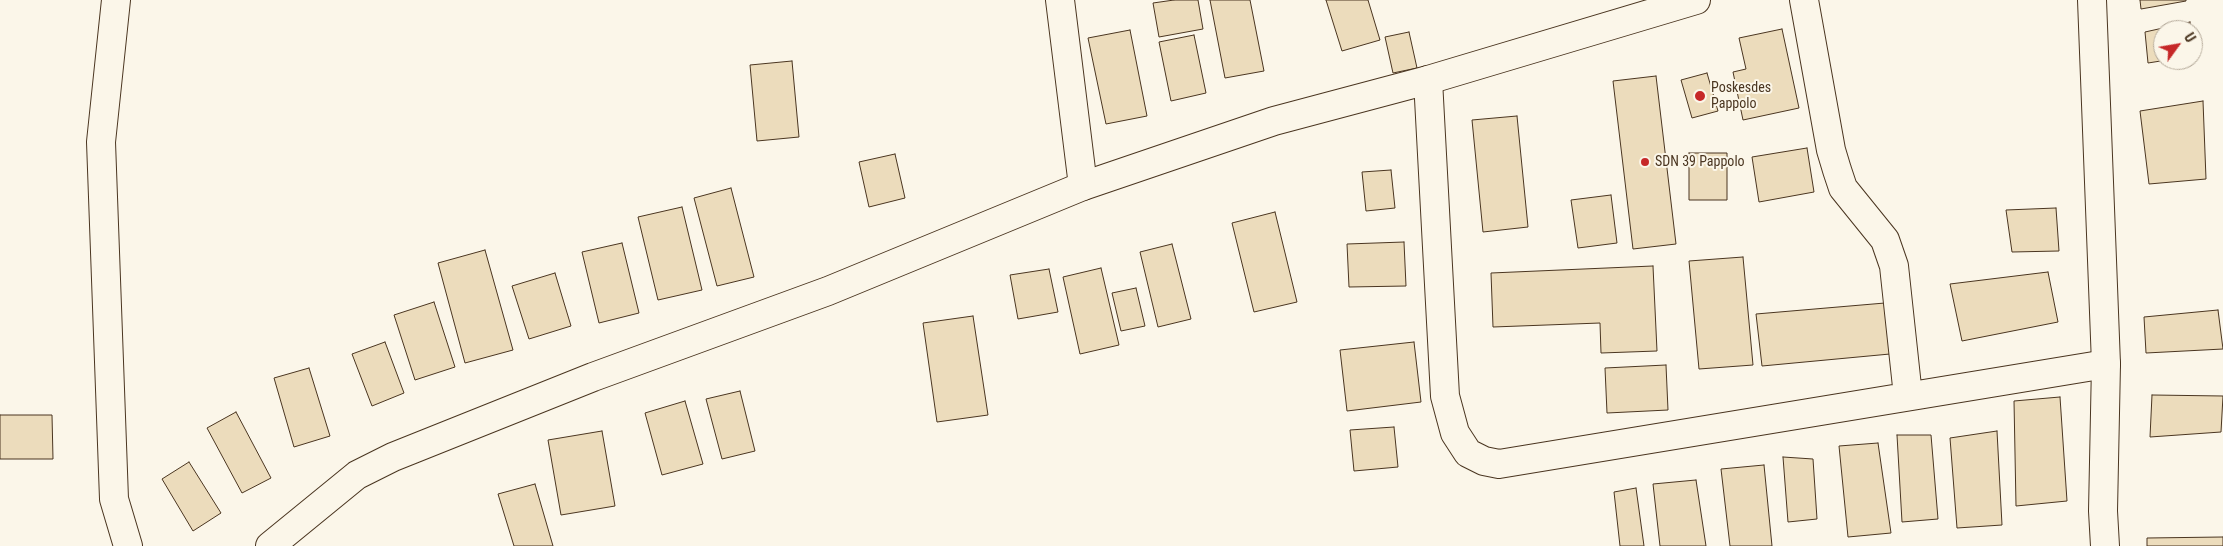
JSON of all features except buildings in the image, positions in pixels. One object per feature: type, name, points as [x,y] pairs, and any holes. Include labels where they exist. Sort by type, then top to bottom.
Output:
[{"type":"street","points":[[116,0],[100,142],[114,499],[128,546]]},
{"type":"street","points":[[1060,0],[1083,186]]},
{"type":"street","points":[[270,546],[357,475],[402,453],[585,381],[828,291],[1083,186],[1274,121],[1428,80],[1696,0]]},
{"type":"street","points":[[1804,0],[1831,150],[1843,188],[1885,240],[1894,266],[1908,396]]},
{"type":"street","points":[[2092,0],[2106,364],[2103,511],[2105,546]]},
{"type":"street","points":[[1428,80],[1445,396],[1455,433],[1468,453],[1484,461],[1499,464],[2106,364]]},
{"type":"place","name":"Poskesdes Pappolo","points":[[1700,96]]},
{"type":"place","name":"SDN 39 Pappolo","points":[[1645,162]]}]
